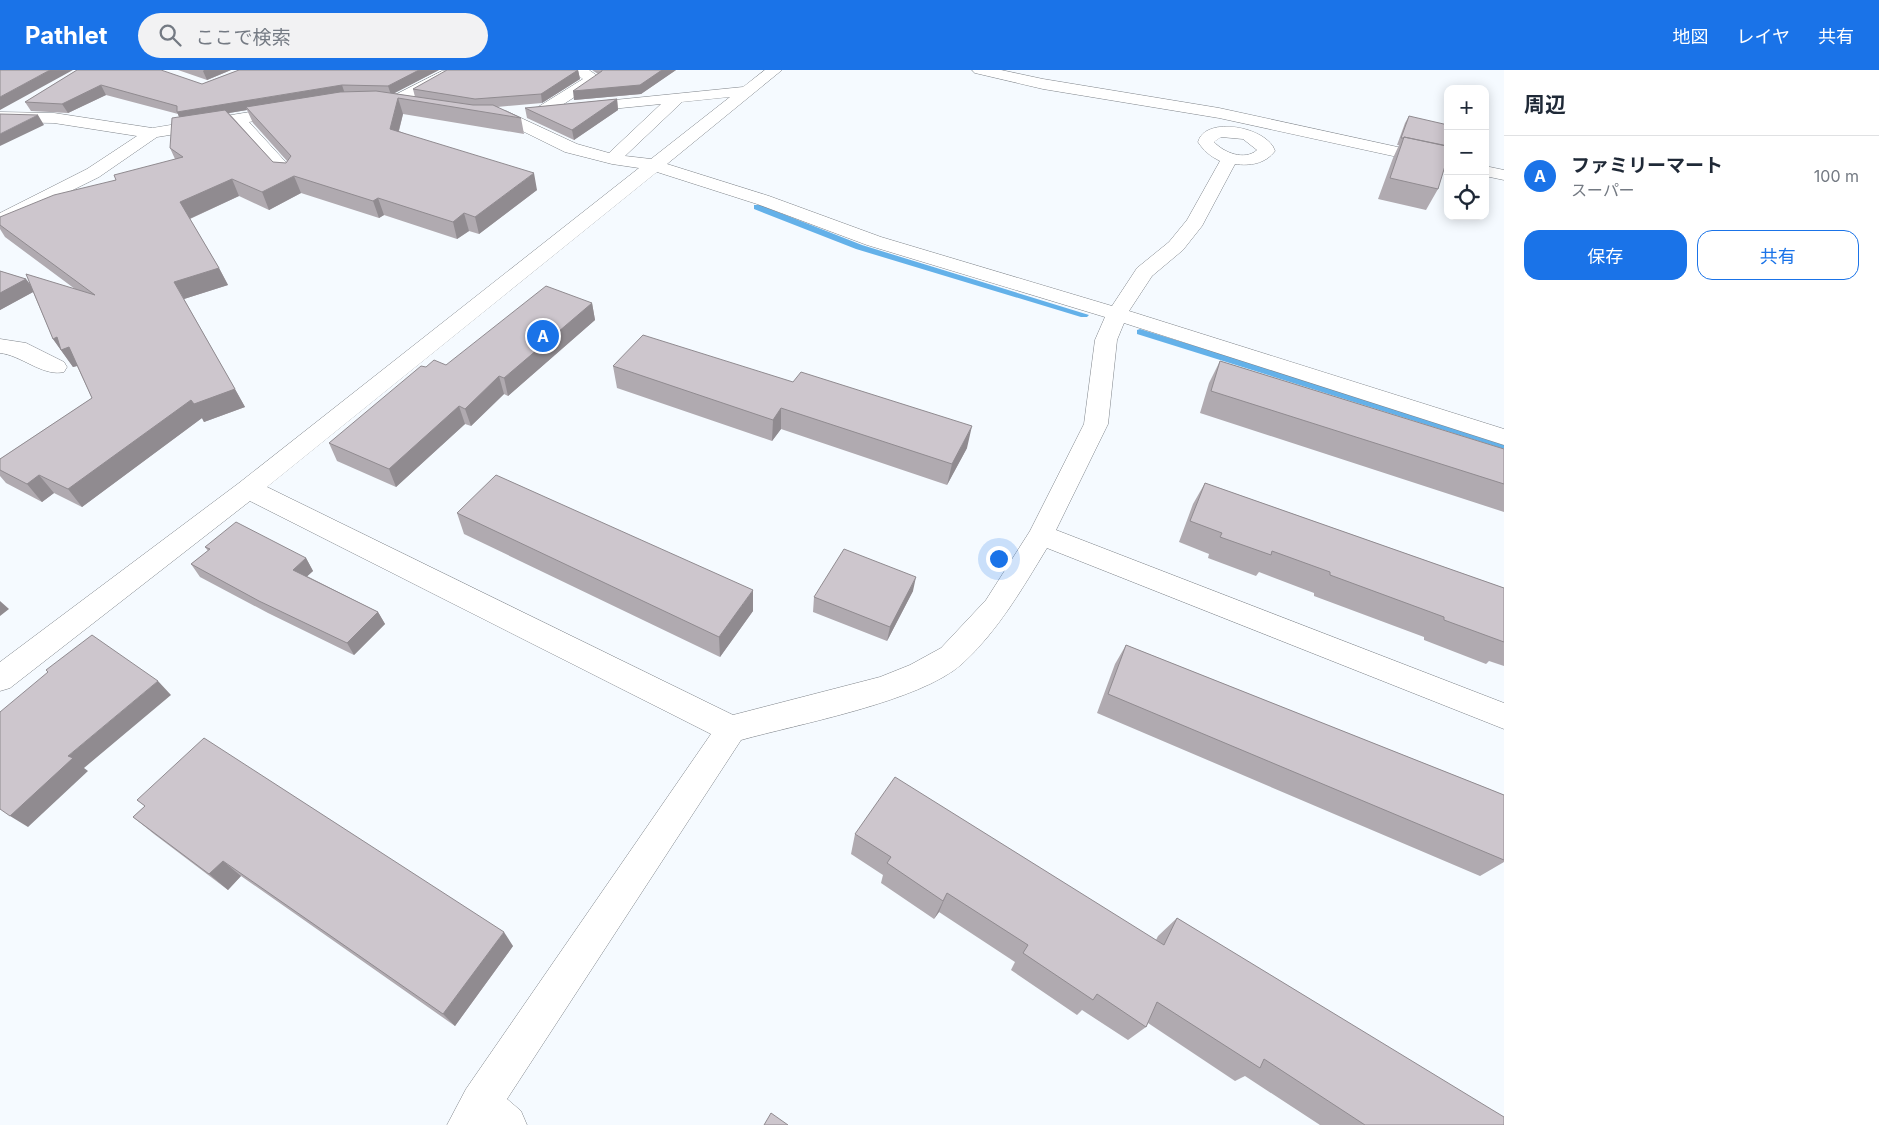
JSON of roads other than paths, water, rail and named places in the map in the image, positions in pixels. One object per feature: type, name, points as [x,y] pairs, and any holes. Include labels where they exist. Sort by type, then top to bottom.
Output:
[{"type":"street","points":[[544,110],[594,79],[577,70]]},
{"type":"street","points":[[0,678],[248,488],[774,70]]},
{"type":"street","points":[[980,70],[1043,84],[1189,107],[1245,126],[1444,162]]},
{"type":"street","points":[[421,106],[387,101],[453,71]]},
{"type":"street","points":[[468,114],[500,114],[747,91]]},
{"type":"street","points":[[612,159],[677,98]]},
{"type":"street","points":[[1,118],[33,102]]},
{"type":"street","points":[[1,118],[54,118],[152,133],[306,108]]},
{"type":"street","points":[[500,114],[571,148],[612,159],[653,165],[763,200],[874,241],[1117,314],[1504,437]]},
{"type":"street","points":[[237,119],[288,174]]},
{"type":"street","points":[[1245,126],[1261,142],[1266,151],[1258,158],[1230,158],[1208,146],[1206,142],[1207,138],[1218,132],[1245,126]]},
{"type":"street","points":[[0,220],[93,173],[152,133]]},
{"type":"street","points":[[248,488],[731,729],[883,688],[920,674],[950,656],[996,608],[1041,535],[1096,424],[1106,340],[1117,314],[1144,272],[1176,246],[1195,222],[1230,158]]},
{"type":"street","points":[[1489,172],[1504,175]]},
{"type":"street","points":[[0,346],[18,348],[56,367]]},
{"type":"street","points":[[1041,535],[1504,716]]},
{"type":"street","points":[[485,1118],[731,729]]},
{"type":"waterway","points":[[757,207],[859,247],[1084,315]]},
{"type":"waterway","points":[[1140,332],[1504,445]]},
{"type":"place","name":"ファミリーマート","points":[[543,336]]}]
